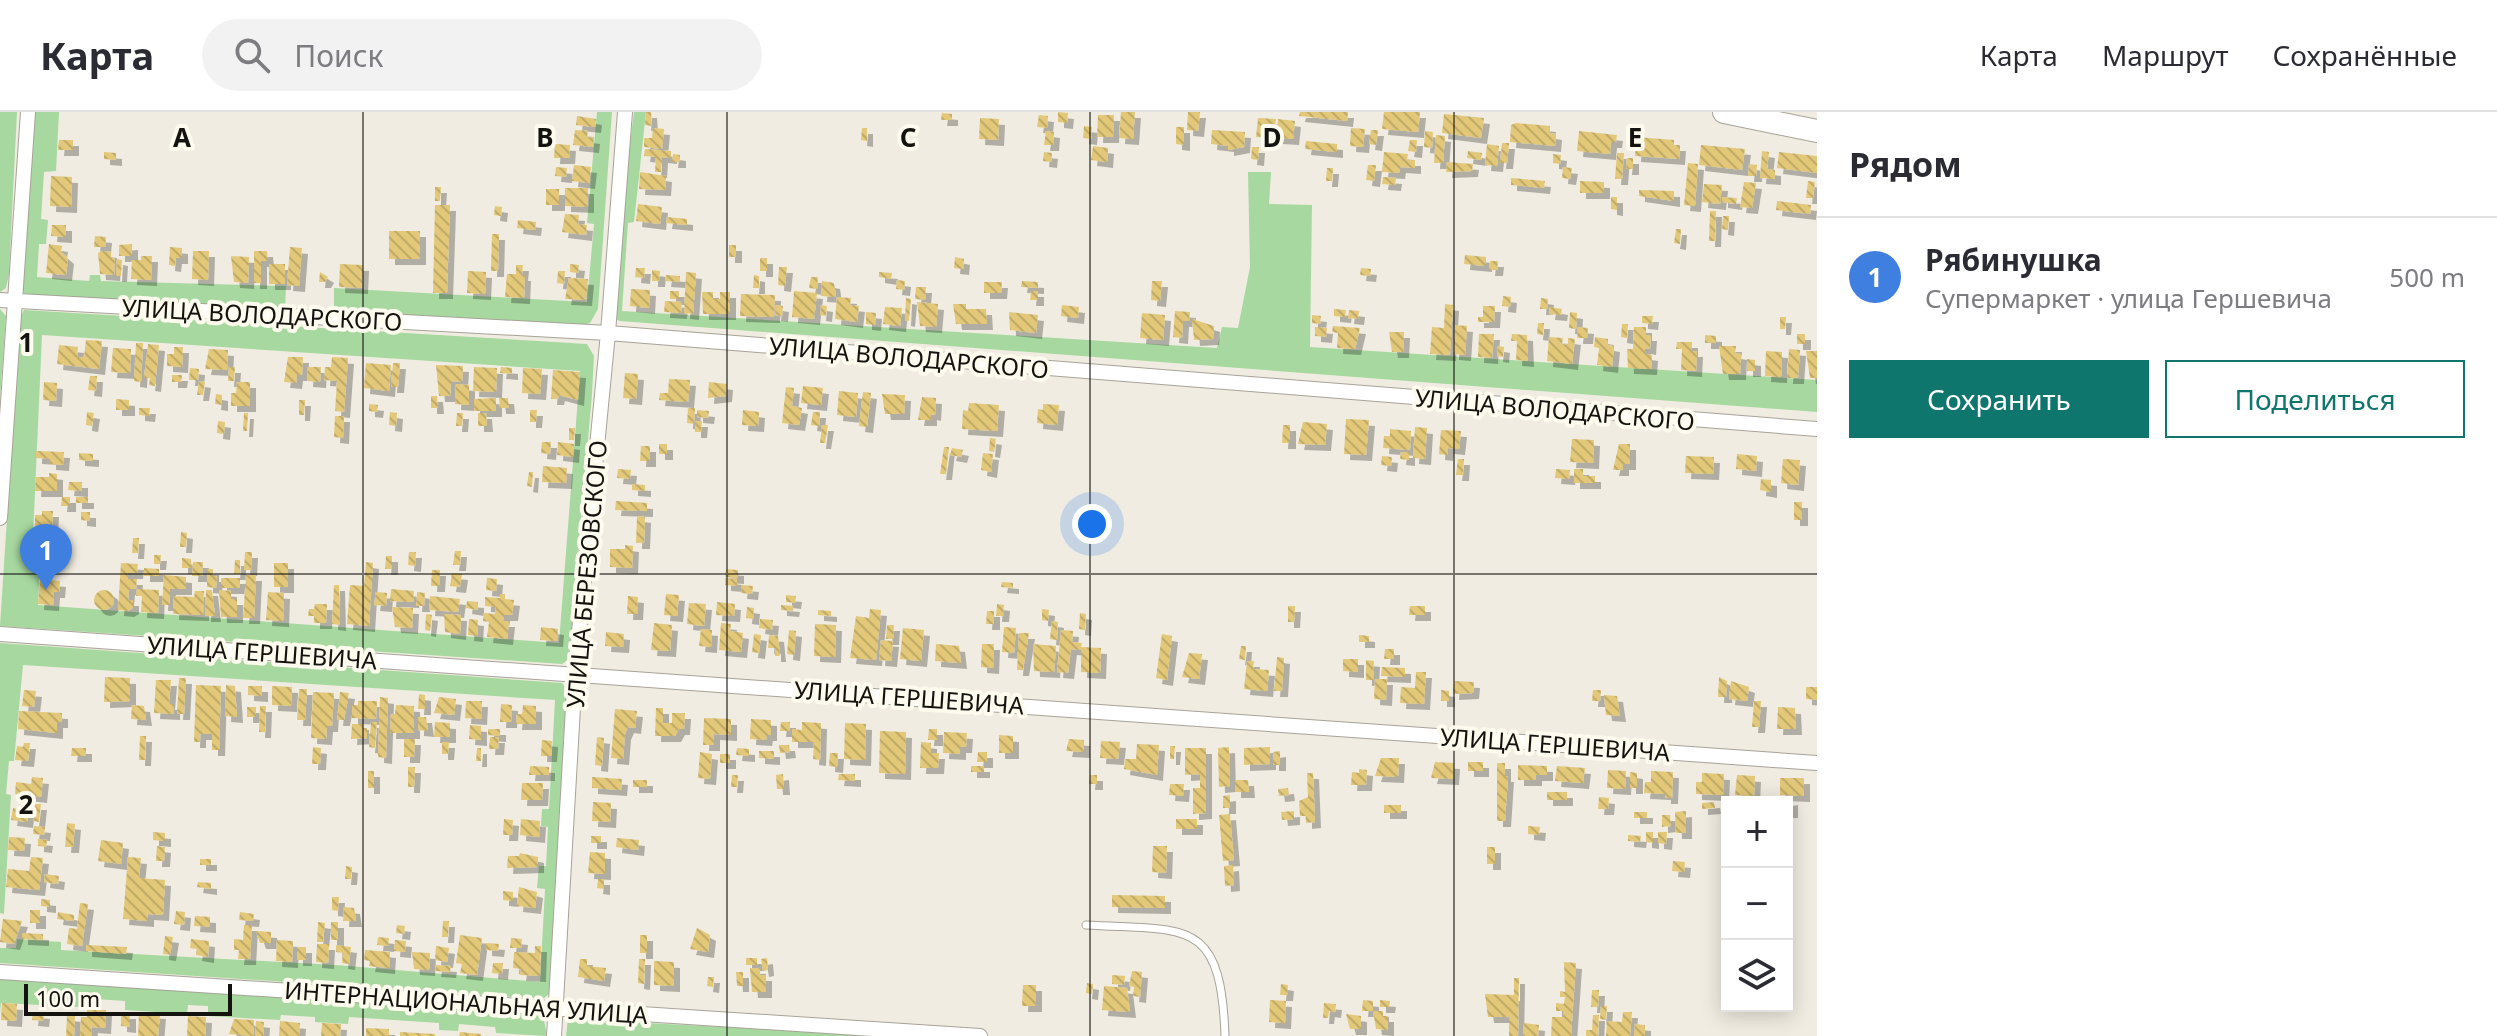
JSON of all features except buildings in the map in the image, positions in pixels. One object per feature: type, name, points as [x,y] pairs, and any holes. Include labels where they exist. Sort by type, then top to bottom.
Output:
[{"type":"street","points":[[0,518],[28,112]]},
{"type":"street","name":"УЛИЦА БЕРЕЗОВСКОГО","points":[[554,1036],[575,673],[608,333],[625,112]]},
{"type":"street","points":[[1724,112],[1817,131]]},
{"type":"street","name":"УЛИЦА ВОЛОДАРСКОГО","points":[[0,300],[608,333],[1817,429]]},
{"type":"street","name":"УЛИЦА ГЕРШЕВИЧА","points":[[0,634],[1817,763]]},
{"type":"street","name":"ИНТЕРНАЦИОНАЛЬНАЯ УЛИЦА","points":[[0,972],[980,1036]]},
{"type":"lane","points":[[1086,925],[1183,931],[1202,943],[1219,978],[1225,1036]]},
{"type":"green space","points":[[0,112],[17,112],[9,274],[6,288],[0,292]]},
{"type":"green space","points":[[32,112],[59,112],[56,171],[44,172],[41,219],[48,220],[46,244],[39,244],[37,277],[89,281],[90,275],[100,275],[101,281],[286,286],[285,311],[22,295]]},
{"type":"green space","points":[[597,112],[612,112],[598,309],[590,323],[580,326],[334,314],[334,288],[587,302],[594,224],[587,223]]},
{"type":"green space","points":[[634,112],[646,112],[634,222],[628,223],[622,311],[1217,348],[1222,327],[1238,328],[1250,267],[1248,172],[1271,172],[1269,204],[1312,205],[1310,347],[1817,380],[1817,412],[620,321],[615,319],[620,221]]},
{"type":"green space","points":[[0,309],[6,316],[0,399]]},
{"type":"green space","points":[[24,310],[587,344],[594,356],[592,394],[569,659],[562,664],[0,626],[20,318]],"holes":[[[42,335],[580,371],[559,643],[38,605],[40,563],[32,559]]]},
{"type":"green space","points":[[0,643],[562,683],[568,690],[550,993],[543,999],[0,963],[0,948],[16,948],[17,939],[61,942],[61,950],[336,965],[540,982],[545,889],[537,888],[539,866],[546,866],[548,827],[541,826],[542,809],[549,809],[555,700],[23,665],[14,761],[9,761],[6,794],[11,795],[4,914],[0,913]]},
{"type":"green space","points":[[0,978],[533,1012],[544,1020],[547,1036],[496,1033],[495,1027],[459,1024],[458,1031],[439,1030],[439,1023],[349,1017],[348,1024],[315,1022],[315,1017],[281,1015],[280,1020],[208,1016],[208,1006],[188,1005],[187,1014],[125,1010],[125,1001],[80,998],[79,1007],[1,1003],[0,1013]]},
{"type":"green space","points":[[568,1019],[901,1036],[566,1036]]},
{"type":"place","name":"Рябинушка","points":[[46,590]]}]
